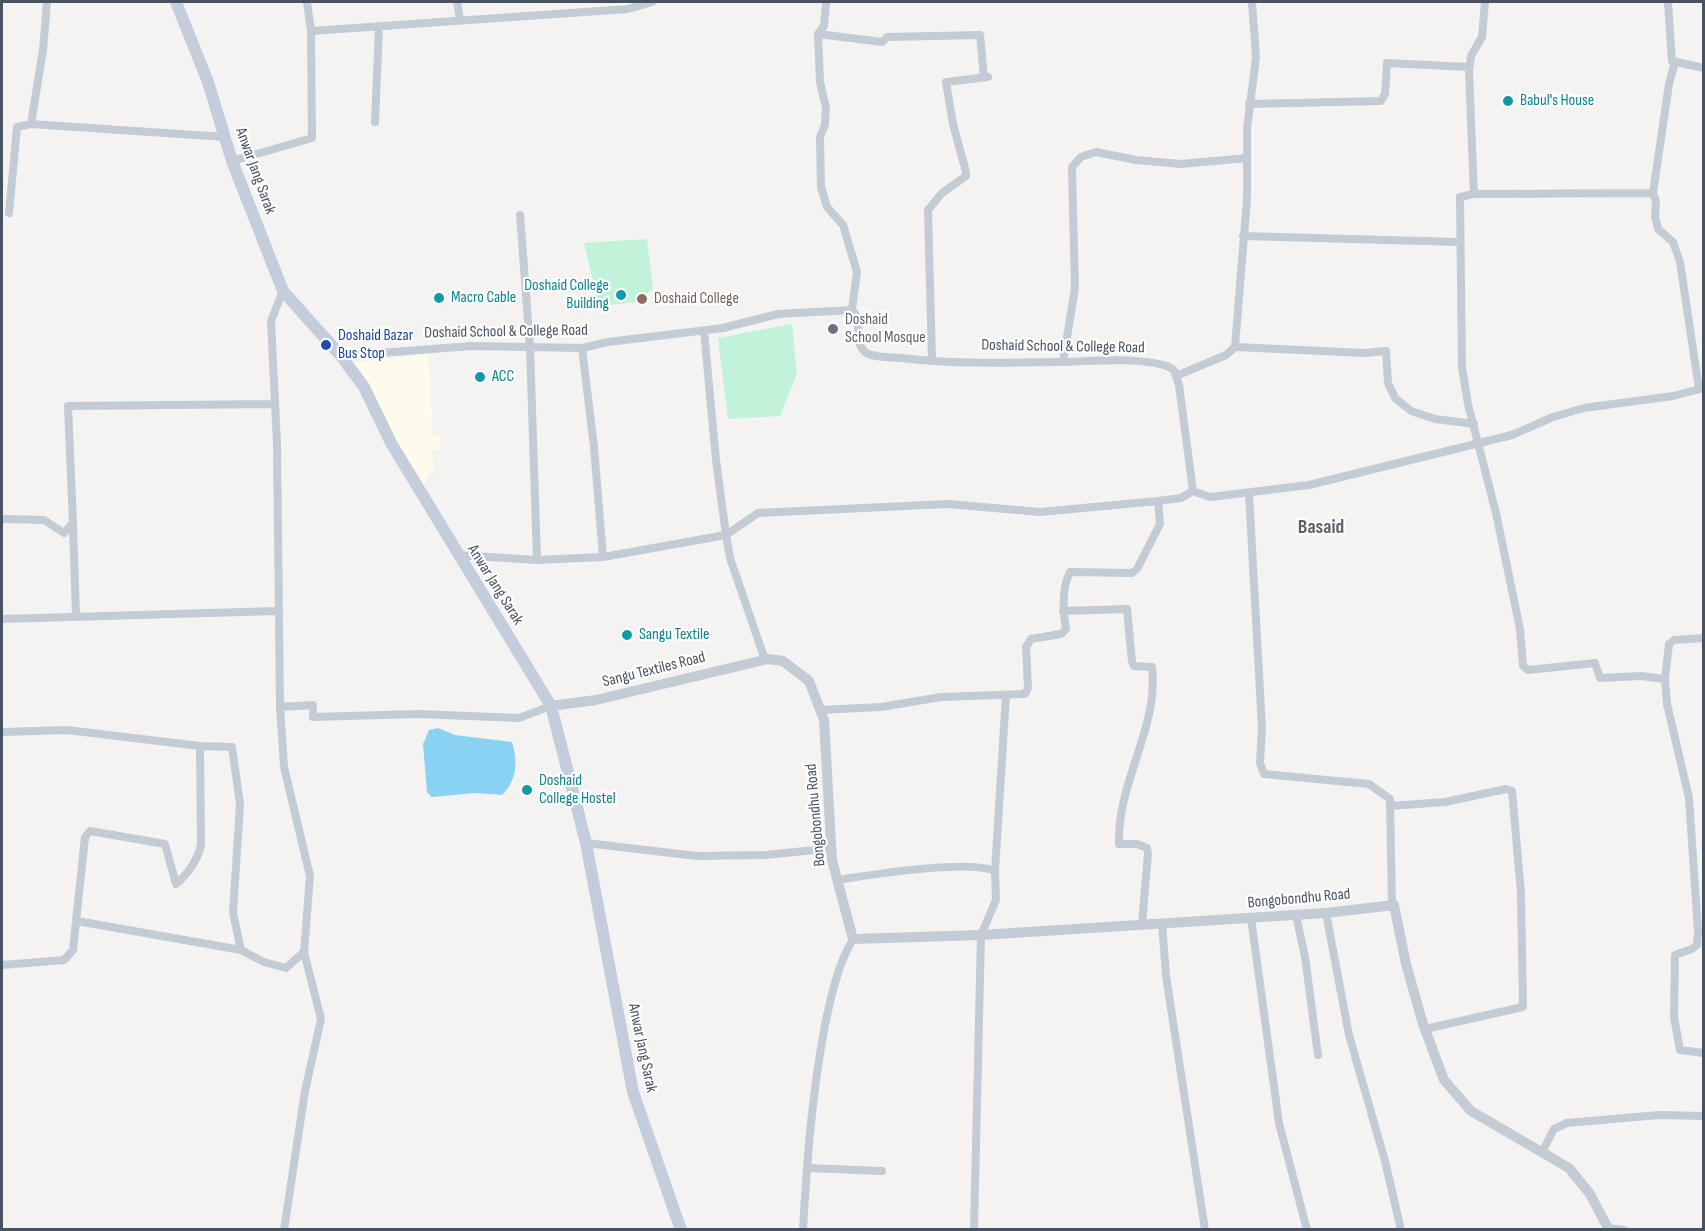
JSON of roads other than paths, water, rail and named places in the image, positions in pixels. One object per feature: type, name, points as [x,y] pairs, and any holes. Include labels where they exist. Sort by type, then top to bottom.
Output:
[{"type":"main road","name":"Anwar Jang Sarak","points":[[176,2],[208,82],[232,161],[283,291],[341,356],[364,387],[391,443],[457,555],[551,706],[586,843],[633,1092],[681,1230]]},
{"type":"street","points":[[31,124],[36,77],[43,50],[47,2]]},
{"type":"street","points":[[232,161],[312,138],[311,31],[307,2]]},
{"type":"street","points":[[457,2],[460,19]]},
{"type":"street","points":[[311,31],[628,9],[652,2]]},
{"type":"street","points":[[826,2],[824,26],[818,34],[820,82],[825,108],[825,125],[820,137],[821,187],[827,207],[843,225],[855,261],[857,272],[852,310]]},
{"type":"street","points":[[1193,491],[1176,376],[1226,355],[1235,347],[1244,236],[1249,104],[1256,57],[1252,2]]},
{"type":"street","points":[[1474,194],[1469,67],[1471,56],[1482,37],[1485,2]]},
{"type":"street","points":[[457,555],[537,560],[603,557],[726,535],[758,513],[948,504],[1040,512],[1181,498],[1193,491],[1210,497],[1309,485],[1400,464],[1479,441],[1512,435],[1553,417],[1584,408],[1673,396],[1701,388],[1680,262],[1673,242],[1658,229],[1655,216],[1656,201],[1653,193],[1669,84],[1675,62],[1672,54],[1668,2]]},
{"type":"street","points":[[375,122],[379,26]]},
{"type":"street","points":[[818,34],[882,42],[887,37],[980,35],[986,77],[946,82],[953,124],[966,176],[942,193],[928,210],[932,360]]},
{"type":"street","points":[[1675,62],[1704,68]]},
{"type":"street","points":[[1249,104],[1381,101],[1384,94],[1387,63],[1469,67]]},
{"type":"street","points":[[9,213],[18,127],[31,124],[225,138]]},
{"type":"street","points":[[1063,362],[1075,288],[1072,167],[1081,157],[1096,152],[1136,160],[1181,164],[1247,158]]},
{"type":"street","points":[[1653,193],[1474,194],[1460,197],[1462,367],[1468,404],[1496,513],[1520,629],[1525,669],[1595,663],[1600,678],[1641,676],[1665,679]]},
{"type":"street","points":[[520,214],[530,346],[537,560]]},
{"type":"street","points":[[1244,236],[1459,242]]},
{"type":"street","points":[[283,291],[271,321],[275,404],[280,708],[284,766],[310,876],[304,952],[321,1019],[305,1091],[284,1230]]},
{"type":"street","name":"Doshaid School & College Road","points":[[341,356],[437,347],[582,348],[608,342],[704,331],[778,314],[852,310],[856,315],[859,342],[864,351],[872,355],[932,360],[1063,362],[1104,360],[1159,364],[1174,370],[1176,376]]},
{"type":"street","points":[[704,331],[716,460],[730,558],[765,660]]},
{"type":"street","points":[[1235,347],[1365,353],[1386,351],[1388,383],[1395,398],[1411,411],[1435,419],[1474,424]]},
{"type":"street","points":[[582,348],[594,447],[603,557]]},
{"type":"street","points":[[76,617],[68,406],[275,404]]},
{"type":"street","points":[[1249,493],[1262,728],[1260,763],[1264,774],[1369,783],[1390,799],[1392,905],[1396,908],[1406,964],[1425,1029],[1444,1080],[1471,1111],[1569,1168],[1590,1194],[1608,1229],[1624,1230]]},
{"type":"street","points":[[820,710],[881,706],[941,697],[1025,694],[1028,688],[1026,647],[1031,639],[1061,634],[1066,629],[1063,611],[1066,580],[1070,572],[1132,573],[1137,569],[1160,524],[1158,501]]},
{"type":"street","points":[[2,519],[44,520],[64,533],[73,523]]},
{"type":"street","points":[[1063,611],[1127,609],[1132,662],[1134,666],[1152,667],[1150,719],[1122,801],[1119,836],[1119,844],[1137,844],[1147,848],[1142,925]]},
{"type":"street","points":[[2,619],[277,611]]},
{"type":"street","points":[[1704,638],[1674,640],[1669,644],[1665,679],[1667,704],[1689,798],[1700,933],[1697,945],[1675,955],[1674,1017],[1680,1050],[1704,1053]]},
{"type":"street","name":"Sangu Textiles Road","points":[[551,706],[596,699],[765,660]]},
{"type":"street","name":"Bongobondhu Road","points":[[765,660],[783,661],[809,681],[824,720],[832,860],[853,939],[981,935],[1142,925],[1326,913],[1392,905]]},
{"type":"street","points":[[974,1230],[981,935],[996,900],[995,871],[1006,695]]},
{"type":"street","points":[[280,708],[313,705],[313,717],[418,714],[519,718],[551,706]]},
{"type":"street","points":[[2,732],[67,730],[200,746],[232,747],[240,804],[233,913],[241,950]]},
{"type":"street","points":[[2,965],[64,960],[74,950],[85,837],[90,831],[165,844],[176,884],[186,875],[198,858],[201,844],[200,746]]},
{"type":"street","points":[[1390,806],[1445,802],[1506,789],[1512,791],[1521,893],[1524,1007],[1425,1029]]},
{"type":"street","points":[[586,843],[697,856],[765,855],[825,849]]},
{"type":"street","points":[[837,880],[922,869],[974,867],[995,871]]},
{"type":"street","points":[[1326,913],[1349,1035],[1385,1161],[1401,1230]]},
{"type":"street","points":[[1296,915],[1307,969],[1318,1056]]},
{"type":"street","points":[[1251,918],[1280,1123],[1307,1230]]},
{"type":"street","points":[[77,921],[241,950],[264,962],[286,968],[304,952]]},
{"type":"street","points":[[1162,923],[1166,976],[1205,1230]]},
{"type":"street","points":[[803,1230],[815,1082],[829,1008],[844,953],[853,939]]},
{"type":"street","points":[[1542,1152],[1554,1129],[1567,1123],[1659,1115],[1704,1116]]},
{"type":"street","points":[[807,1168],[882,1171]]},
{"type":"water","points":[[438,728],[455,735],[512,742],[515,770],[511,783],[502,795],[475,793],[432,797],[427,792],[423,744],[429,730]]},
{"type":"place","name":"Babul's House","points":[[1508,101]]},
{"type":"place","name":"Doshaid College Building","points":[[621,295]]},
{"type":"place","name":"Macro Cable","points":[[439,298]]},
{"type":"place","name":"Doshaid College","points":[[642,299]]},
{"type":"place","name":"Doshaid School Mosque","points":[[833,329]]},
{"type":"place","name":"Doshaid Bazar Bus Stop","points":[[326,345]]},
{"type":"place","name":"ACC","points":[[480,377]]},
{"type":"place","name":"Sangu Textile","points":[[627,635]]},
{"type":"place","name":"Doshaid College Hostel","points":[[527,790]]},
{"type":"district","name":"Basaid","points":[[1321,528]]}]
